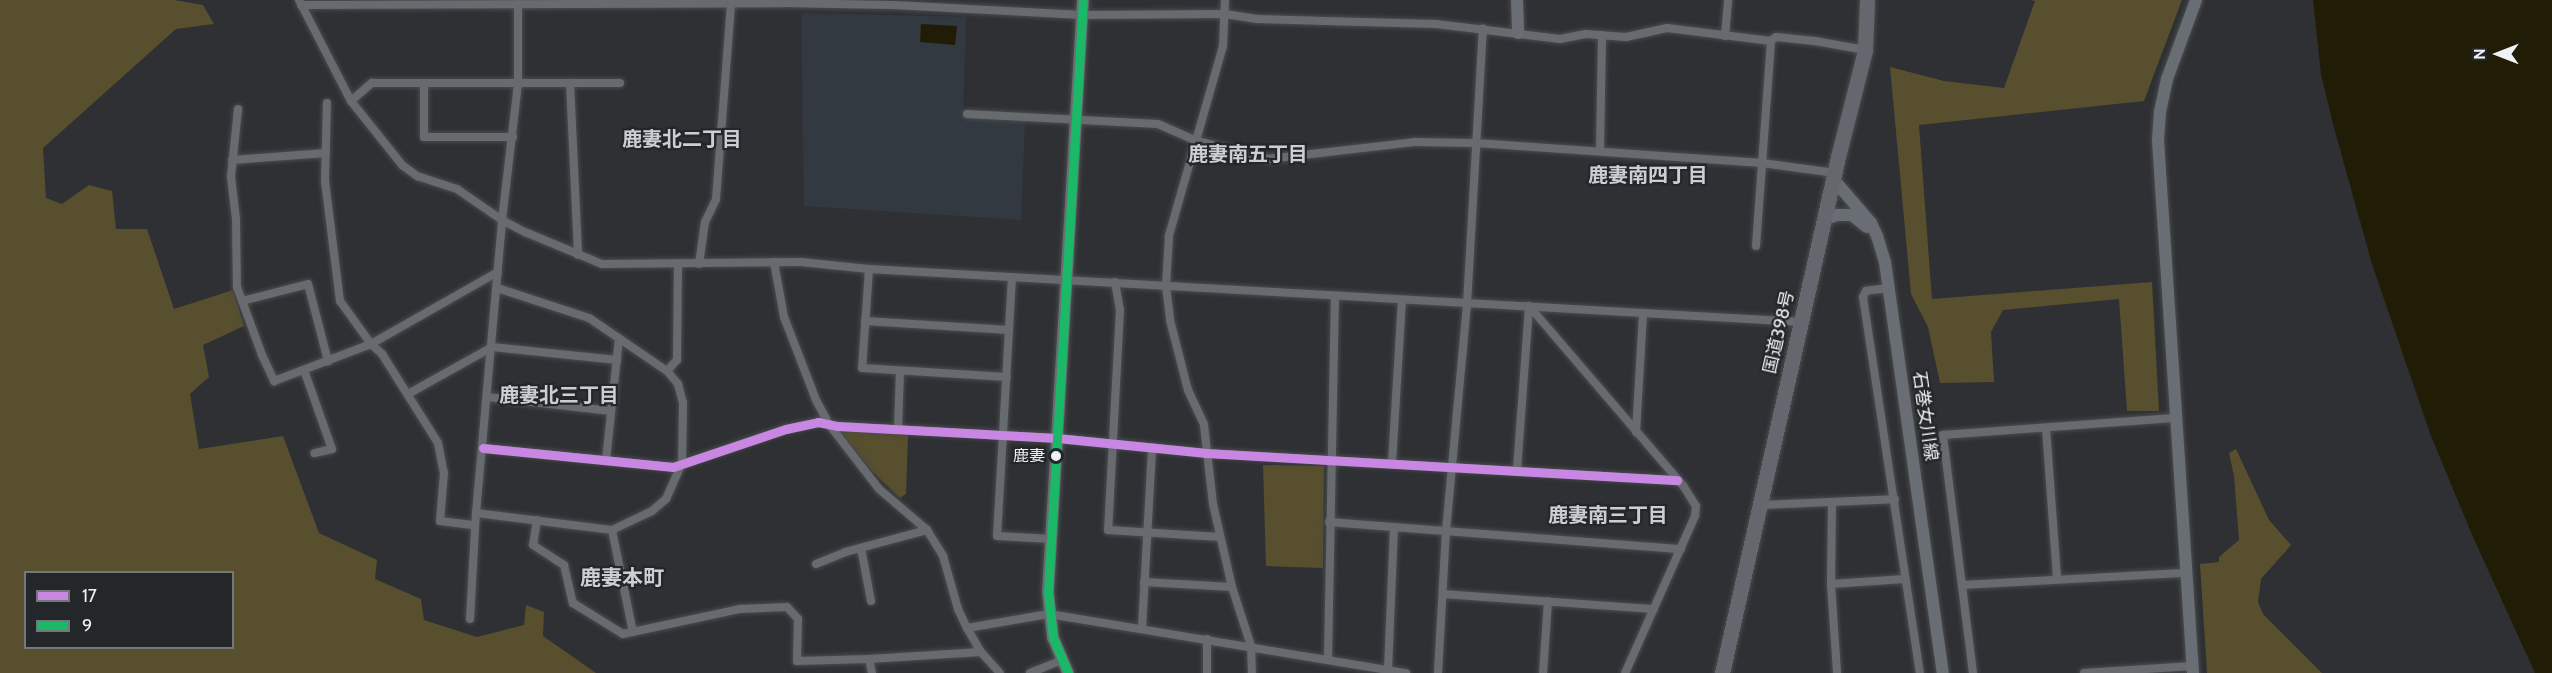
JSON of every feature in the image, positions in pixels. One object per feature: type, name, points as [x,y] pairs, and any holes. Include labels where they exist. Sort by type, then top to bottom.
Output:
[{"type":"highway","name":"国道398号","points":[[1722,673],[1834,177],[1865,50],[1867,0]]},
{"type":"street","points":[[1068,673],[1053,638],[1049,614],[1051,539],[1083,0]]},
{"type":"street","points":[[1225,0],[1223,46],[1169,236],[1166,286],[1170,320],[1188,390],[1204,425],[1206,453],[1220,537],[1232,587],[1251,646],[1252,673]]},
{"type":"street","points":[[1517,0],[1518,33]]},
{"type":"street","points":[[1725,36],[1728,0]]},
{"type":"street","points":[[2084,673],[2193,670],[2158,140],[2160,112],[2167,79],[2196,0]]},
{"type":"street","points":[[1801,322],[1335,297],[774,262],[602,264],[501,220],[457,189],[417,176],[402,165],[351,101],[300,3],[731,3],[894,5],[1083,15],[1225,14],[1257,19],[1436,24],[1560,39],[1586,33],[1626,37],[1666,28],[1771,41],[1776,37],[1783,37],[1865,50]]},
{"type":"street","points":[[699,264],[705,222],[716,199],[731,3]]},
{"type":"street","points":[[470,619],[475,525],[492,347],[501,220],[518,84],[518,4]]},
{"type":"street","points":[[1438,673],[1451,467],[1467,304],[1483,28]]},
{"type":"street","points":[[1600,151],[1602,35]]},
{"type":"street","points":[[1756,246],[1771,41]]},
{"type":"street","points":[[351,101],[372,83],[620,83]]},
{"type":"street","points":[[424,83],[424,137],[513,137]]},
{"type":"street","points":[[570,83],[578,255]]},
{"type":"street","points":[[327,103],[325,181],[340,301],[343,309],[382,354],[438,443],[444,473],[440,521],[475,525]]},
{"type":"street","points":[[238,109],[232,160],[237,286],[274,381],[371,344],[498,272]]},
{"type":"street","points":[[967,114],[1158,124],[1197,141],[1268,159],[1414,142],[1476,143],[1762,163],[1834,177]]},
{"type":"street","points":[[232,160],[326,153]]},
{"type":"street","name":"石巻女川線","points":[[1834,177],[1871,223],[1881,248],[1889,288],[1943,673]]},
{"type":"street","points":[[1825,219],[1837,215],[1856,217],[1881,248]]},
{"type":"street","points":[[774,262],[784,317],[816,400],[828,423],[879,489],[927,530],[943,556],[958,609],[967,628],[981,652],[1000,673]]},
{"type":"street","points":[[668,371],[677,360],[678,264]]},
{"type":"street","points":[[869,269],[861,368],[1007,377]]},
{"type":"street","points":[[1012,277],[997,536],[1051,539]]},
{"type":"street","points":[[1115,282],[1120,310],[1108,530],[1220,537]]},
{"type":"street","points":[[242,301],[308,284],[328,360]]},
{"type":"street","points":[[476,513],[612,530],[652,511],[666,499],[682,463],[683,403],[678,384],[668,371],[589,318],[497,288]]},
{"type":"street","points":[[1889,288],[1866,291],[1863,297],[1920,673]]},
{"type":"street","points":[[1328,658],[1330,458],[1335,297]]},
{"type":"street","points":[[1392,463],[1402,300]]},
{"type":"street","points":[[1529,306],[1677,480],[1696,506],[1695,516],[1681,549],[1625,673]]},
{"type":"street","points":[[1517,470],[1529,306]]},
{"type":"street","points":[[1636,432],[1642,313]]},
{"type":"street","points":[[865,321],[1009,330]]},
{"type":"street","points":[[606,460],[620,339]]},
{"type":"street","points":[[408,394],[492,347],[617,360]]},
{"type":"street","points":[[304,370],[332,449],[315,453]]},
{"type":"street","points":[[898,430],[900,371]]},
{"type":"street","points":[[487,397],[611,411]]},
{"type":"street","points":[[1973,673],[1943,435],[2176,418]]},
{"type":"street","points":[[483,448],[673,467],[786,429],[818,422],[837,426],[1057,438],[1206,453],[1330,458],[1677,480]]},
{"type":"street","points":[[2046,428],[2057,578]]},
{"type":"street","points":[[1142,628],[1152,447]]},
{"type":"street","points":[[1760,505],[1894,499]]},
{"type":"street","points":[[1832,502],[1831,584],[1837,673]]},
{"type":"street","points":[[537,520],[533,545],[564,565],[573,603],[623,634],[740,609],[787,607],[798,619],[797,661],[869,660],[981,652]]},
{"type":"street","points":[[1329,522],[1681,549]]},
{"type":"street","points":[[1388,670],[1394,527]]},
{"type":"street","points":[[612,530],[633,632]]},
{"type":"street","points":[[816,564],[861,548],[927,530]]},
{"type":"street","points":[[861,548],[872,601]]},
{"type":"street","points":[[1962,585],[2057,578],[2187,573]]},
{"type":"street","points":[[1831,584],[1905,579]]},
{"type":"street","points":[[1144,582],[1232,587]]},
{"type":"street","points":[[1443,594],[1653,609]]},
{"type":"street","points":[[1543,673],[1548,601]]},
{"type":"street","points":[[967,628],[1049,614],[1328,658],[1406,673]]},
{"type":"street","points":[[1207,639],[1207,673]]},
{"type":"street","points":[[869,660],[872,673]]},
{"type":"street","points":[[1030,673],[1062,660]]},
{"type":"shaded area","points":[[0,0],[174,0],[203,5],[214,24],[176,29],[43,148],[46,198],[62,204],[89,185],[112,191],[116,229],[147,229],[174,309],[233,290],[244,326],[203,345],[209,377],[190,394],[199,449],[283,436],[319,533],[377,560],[375,579],[421,599],[424,620],[477,637],[524,625],[526,605],[544,612],[543,636],[596,673],[0,673]]},
{"type":"shaded area","points":[[2029,0],[2182,0],[2144,101],[1919,125],[1932,299],[2152,282],[2159,411],[2127,411],[2119,299],[2003,310],[1991,332],[1994,382],[1940,383],[1928,327],[1911,294],[1890,67],[1944,81],[2004,88],[2035,1]]},
{"type":"shaded area","points":[[2313,0],[2552,0],[2552,673],[2535,673],[2473,537],[2431,436],[2372,264],[2333,124],[2321,74]]},
{"type":"shaded area","points":[[801,13],[966,17],[963,117],[1025,122],[1021,220],[804,206]]},
{"type":"shaded area","points":[[921,24],[957,26],[955,45],[920,42]]},
{"type":"shaded area","points":[[839,430],[908,435],[906,494],[900,498],[871,470]]},
{"type":"shaded area","points":[[2236,449],[2269,520],[2291,545],[2261,579],[2258,602],[2263,614],[2322,673],[2207,673],[2200,564],[2219,562],[2219,557],[2239,540],[2234,476],[2229,453]]},
{"type":"shaded area","points":[[1263,465],[1324,466],[1323,568],[1266,566]]},
{"type":"transit line","name":"9","points":[[1068,673],[1053,638],[1048,592],[1083,0]]},
{"type":"transit line","name":"17","points":[[483,448],[673,467],[786,429],[818,422],[837,426],[1057,438],[1206,453],[1677,480]]},
{"type":"place","name":"鹿妻","points":[[1056,456]]},
{"type":"district","name":"鹿妻北二丁目","points":[[682,139]]},
{"type":"district","name":"鹿妻南五丁目","points":[[1248,154]]},
{"type":"district","name":"鹿妻南四丁目","points":[[1648,175]]},
{"type":"district","name":"鹿妻北三丁目","points":[[559,395]]},
{"type":"district","name":"鹿妻南三丁目","points":[[1608,515]]},
{"type":"district","name":"鹿妻本町","points":[[622,578]]}]
